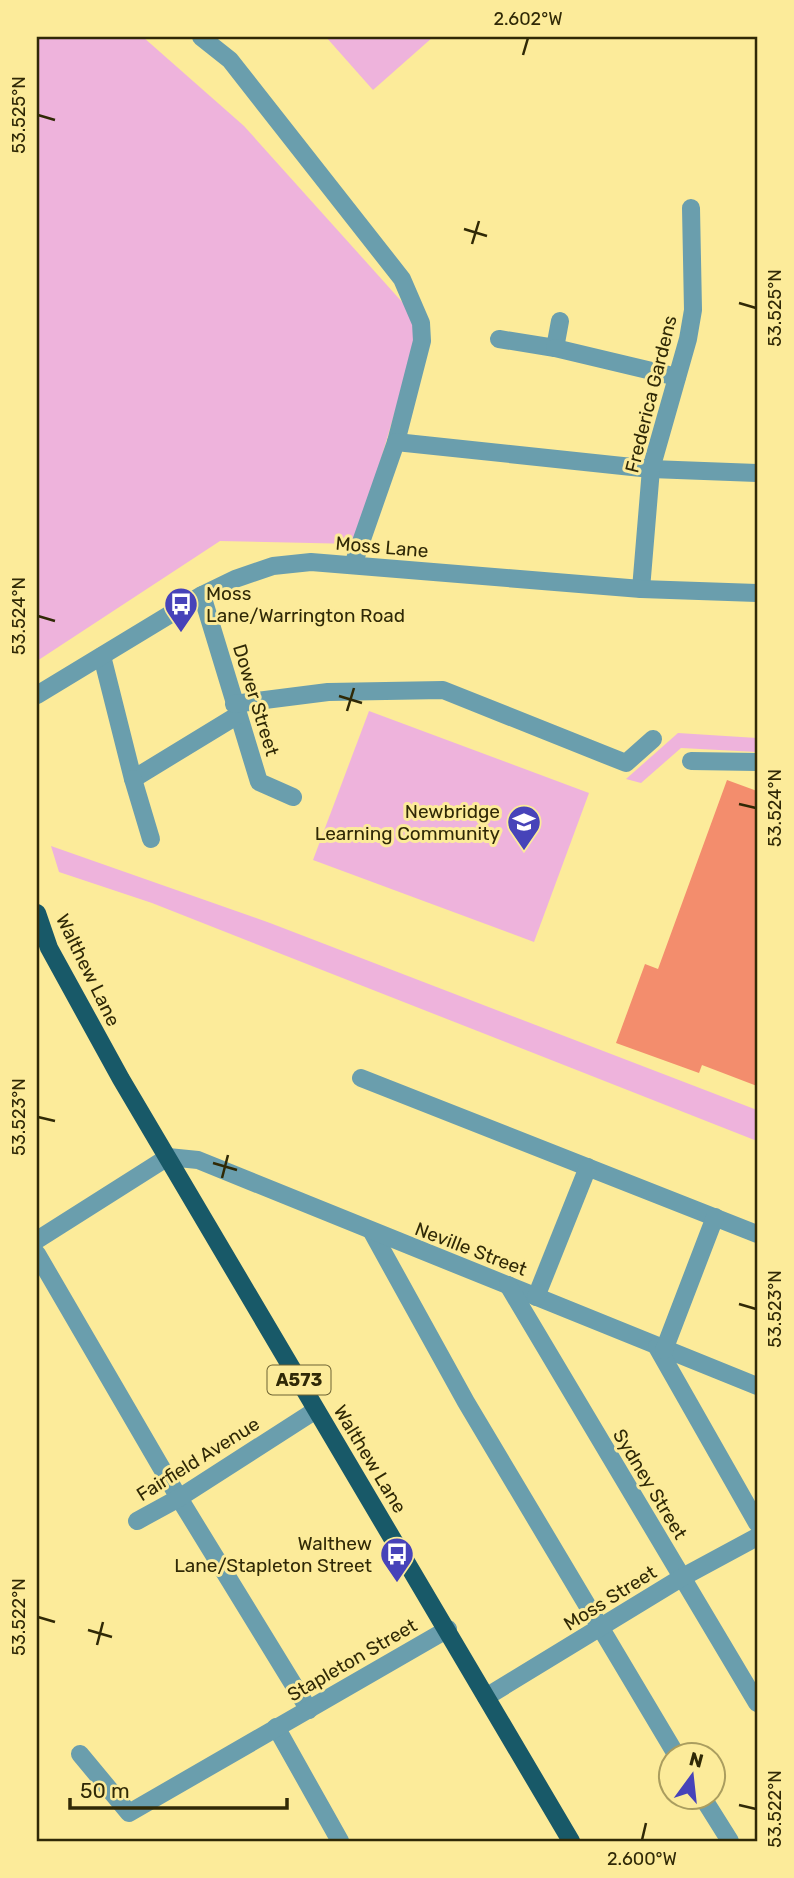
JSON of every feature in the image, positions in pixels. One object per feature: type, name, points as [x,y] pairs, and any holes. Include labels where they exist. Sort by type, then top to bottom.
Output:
[{"type":"main road","name":"Walthew Lane","points":[[37,913],[43,947],[571,1841]]},
{"type":"street","points":[[201,37],[230,60],[402,279],[421,323],[422,341],[396,442],[353,565]]},
{"type":"street","name":"Frederica Gardens","points":[[641,589],[651,469],[693,310],[691,208]]},
{"type":"street","points":[[555,348],[560,321]]},
{"type":"street","points":[[499,340],[555,348],[677,377]]},
{"type":"street","points":[[396,442],[651,469],[757,473]]},
{"type":"street","name":"Moss Lane","points":[[37,695],[202,595],[235,579],[273,566],[311,562],[641,589],[757,593]]},
{"type":"street","name":"Dower Street","points":[[202,595],[259,782],[293,797]]},
{"type":"street","points":[[102,656],[151,839]]},
{"type":"street","points":[[133,779],[236,710],[328,692],[443,690],[626,763],[653,738]]},
{"type":"street","points":[[691,761],[757,762]]},
{"type":"street","points":[[361,1078],[757,1234]]},
{"type":"street","points":[[37,1240],[168,1157]]},
{"type":"street","name":"Neville Street","points":[[168,1157],[198,1160],[372,1233],[757,1386]]},
{"type":"street","points":[[536,1297],[588,1167]]},
{"type":"street","points":[[715,1217],[661,1349],[757,1523]]},
{"type":"street","points":[[372,1233],[466,1402],[669,1742]]},
{"type":"street","points":[[37,1254],[179,1498],[309,1710]]},
{"type":"street","name":"Sydney Street","points":[[508,1286],[757,1703]]},
{"type":"street","name":"Fairfield Avenue","points":[[137,1521],[179,1498],[316,1410]]},
{"type":"street","name":"Moss Street","points":[[486,1697],[681,1578],[757,1536]]},
{"type":"street","name":"Stapleton Street","points":[[80,1754],[129,1813],[448,1629]]},
{"type":"street","name":"Stapleton Street","points":[[276,1727],[340,1841]]},
{"type":"street","points":[[712,1812],[730,1841]]},
{"type":"shaded area","points":[[37,37],[143,37],[244,126],[421,323],[356,544],[220,541],[37,661]]},
{"type":"shaded area","points":[[326,37],[433,37],[373,90]]},
{"type":"shaded area","points":[[369,711],[589,793],[534,942],[313,860]]},
{"type":"shaded area","points":[[678,733],[757,738],[757,752],[681,748],[641,783],[626,779]]},
{"type":"shaded area","points":[[51,846],[270,923],[757,1110],[757,1141],[152,903],[59,872]]},
{"type":"building","points":[[727,780],[757,791],[757,1086],[702,1065],[699,1073],[616,1043],[645,964],[658,969]]},
{"type":"place","name":"Moss Lane/Warrington Road","points":[[181,634]]},
{"type":"place","name":"Newbridge Learning Community","points":[[524,852]]},
{"type":"place","name":"Walthew Lane/Stapleton Street","points":[[397,1584]]}]
